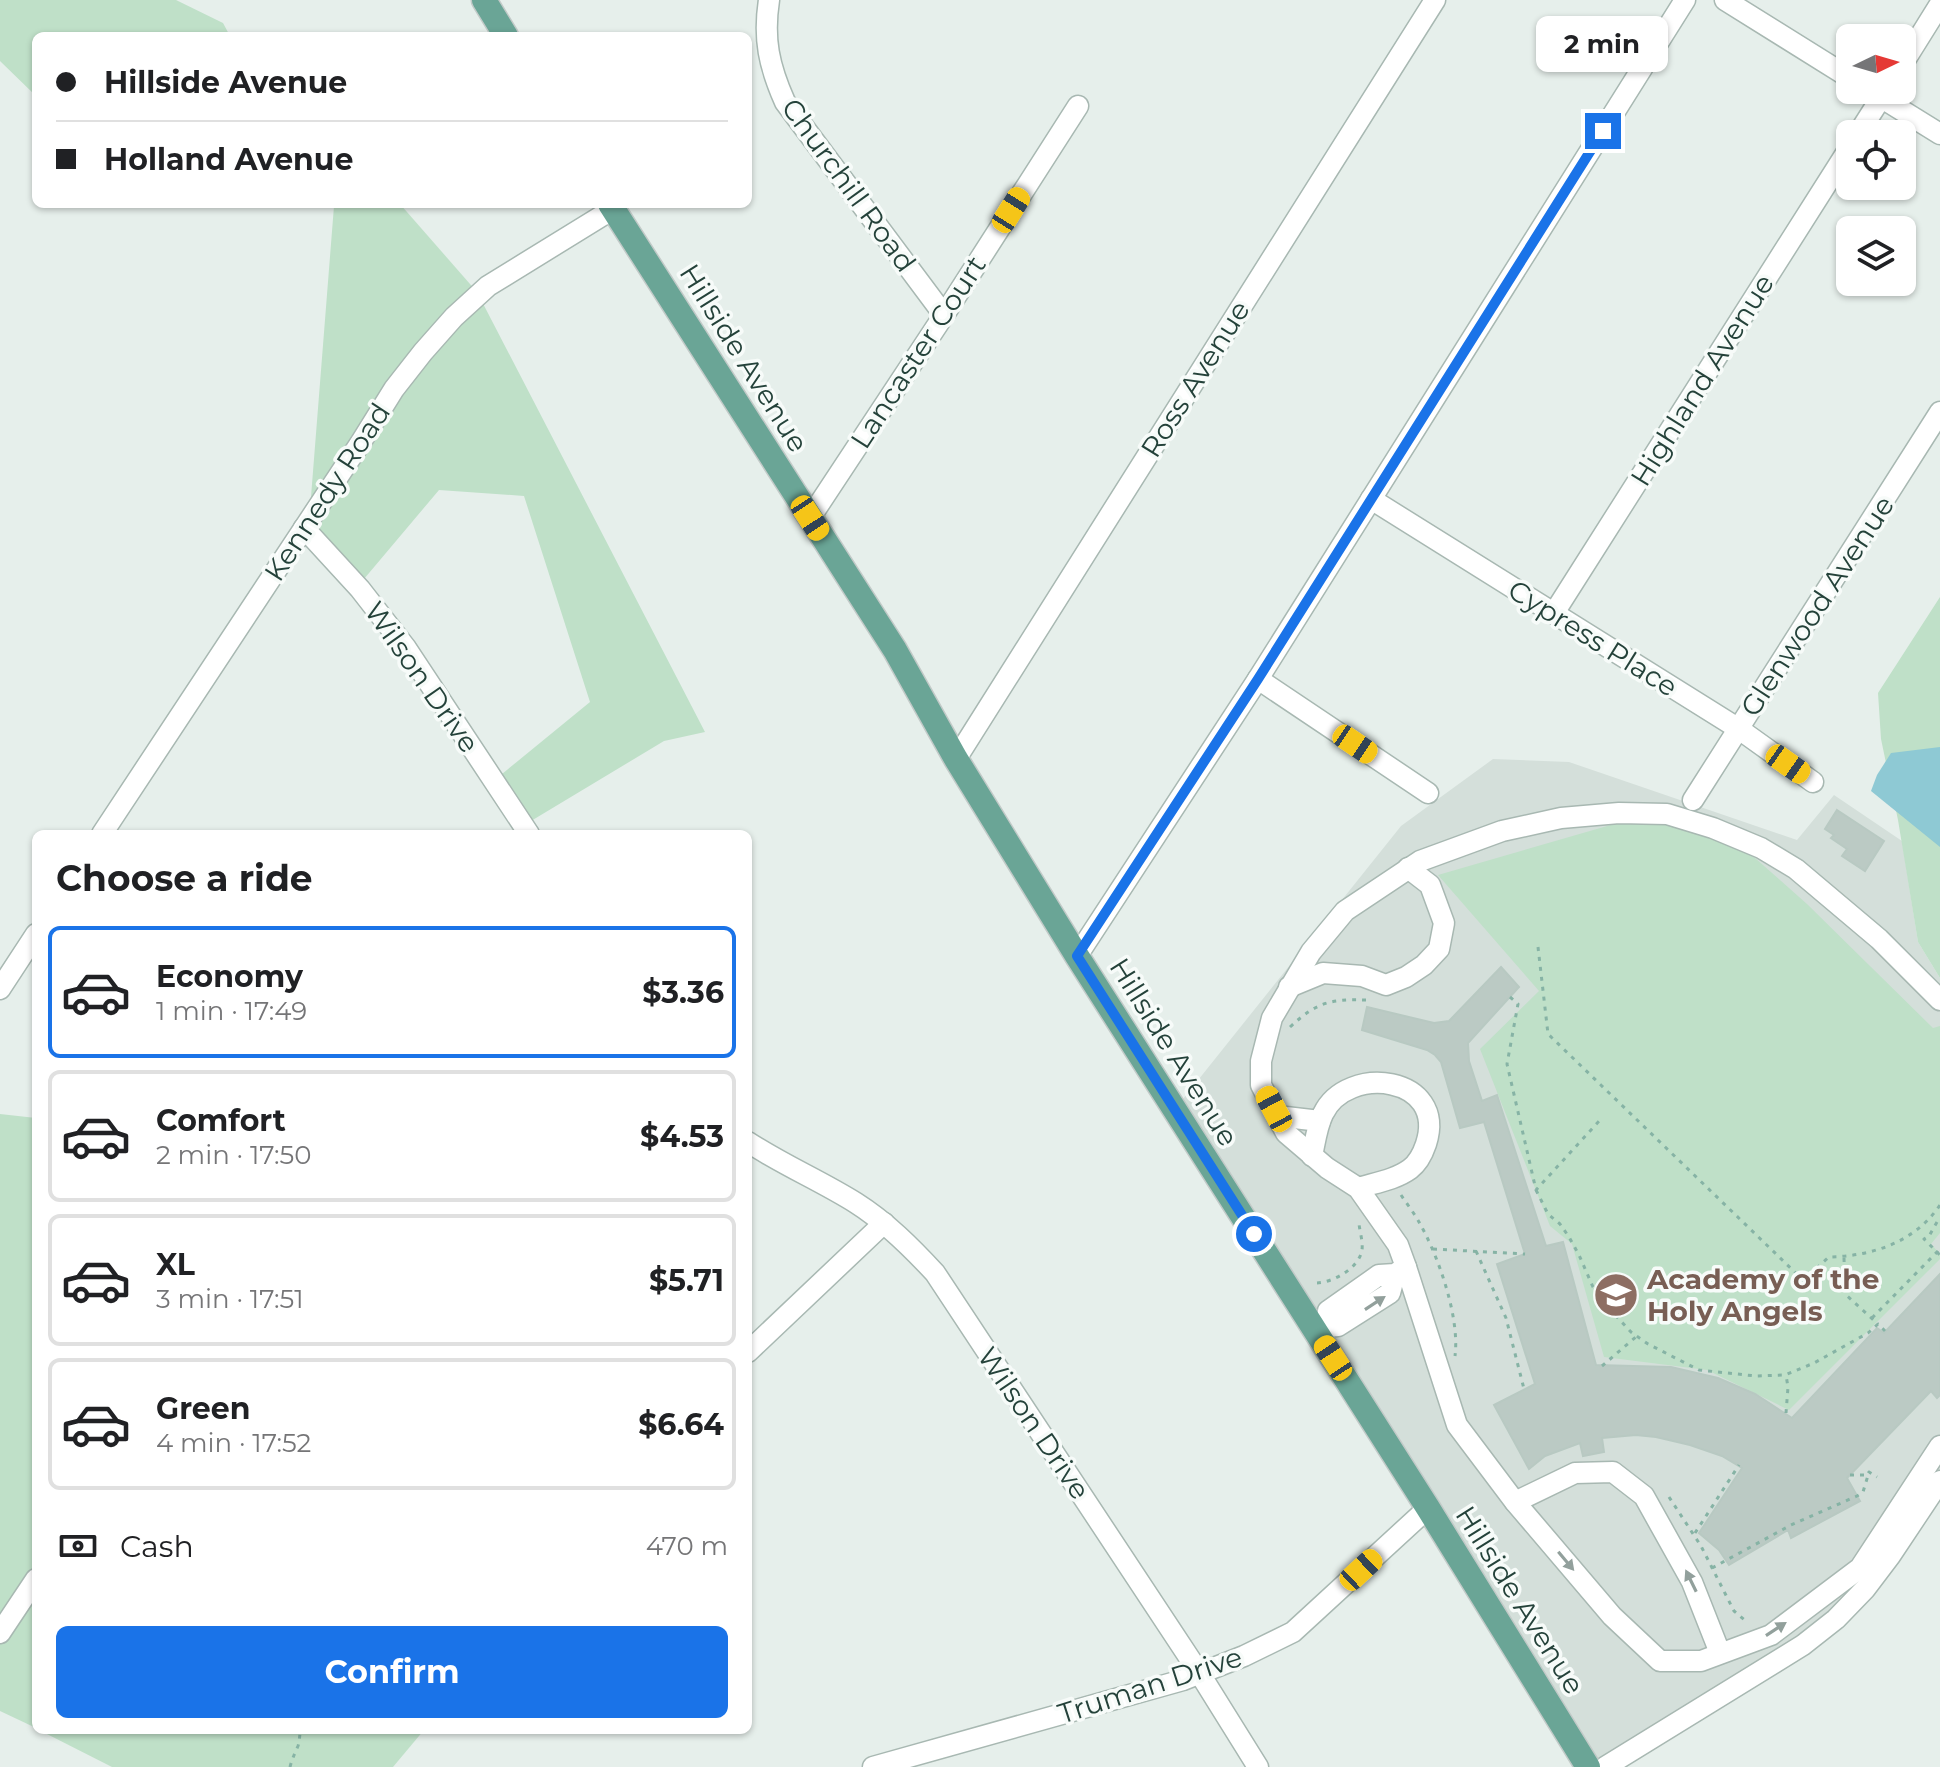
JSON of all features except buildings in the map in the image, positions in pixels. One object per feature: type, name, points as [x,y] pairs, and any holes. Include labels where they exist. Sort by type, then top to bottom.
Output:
[{"type":"main road","points":[[484,0],[504,32]]},
{"type":"main road","name":"Hillside Avenue","points":[[612,208],[895,650],[956,759],[1077,956],[1321,1330],[1590,1767]]},
{"type":"street","name":"Churchill Road","points":[[769,0],[767,49],[773,77],[785,102],[944,315]]},
{"type":"street","name":"Ross Avenue","points":[[956,759],[1435,0]]},
{"type":"street","points":[[1077,956],[1258,679],[1685,0]]},
{"type":"street","points":[[1725,0],[1836,69]]},
{"type":"street","points":[[1916,43],[1940,4]]},
{"type":"street","points":[[1895,104],[1940,134]]},
{"type":"street","name":"Lancaster Court","points":[[810,518],[1078,106]]},
{"type":"street","name":"Highland Avenue","points":[[1554,613],[1836,169]]},
{"type":"street","name":"Kennedy Road","points":[[105,830],[394,389],[423,352],[454,317],[488,286],[608,208]]},
{"type":"street","name":"Glenwood Avenue","points":[[1693,800],[1940,412]]},
{"type":"street","name":"Cypress Place","points":[[1371,499],[1739,729],[1813,782]]},
{"type":"street","name":"Wilson Drive","points":[[304,528],[360,589],[406,648],[526,830]]},
{"type":"street","points":[[1258,679],[1428,793]]},
{"type":"street","points":[[1940,1000],[1879,939],[1796,869],[1761,848],[1713,828],[1667,814],[1619,813],[1561,818],[1502,831],[1420,861],[1345,911],[1311,952],[1289,987],[1272,1018],[1261,1061],[1261,1085],[1286,1133],[1327,1168],[1358,1188],[1398,1245],[1400,1270],[1457,1425],[1515,1502],[1612,1616],[1660,1661],[1701,1661],[1771,1635],[1860,1568],[1940,1446]]},
{"type":"street","points":[[1289,987],[1323,973],[1362,976],[1386,985],[1424,965],[1439,949],[1444,923],[1430,885],[1408,868]]},
{"type":"street","points":[[0,989],[32,940]]},
{"type":"street","points":[[1312,1156],[1324,1111],[1344,1092],[1361,1085],[1394,1084],[1411,1090],[1422,1101],[1428,1118],[1428,1136],[1423,1154],[1412,1168],[1397,1176],[1358,1188]]},
{"type":"street","points":[[1277,1116],[1320,1121]]},
{"type":"street","name":"Wilson Drive","points":[[752,1145],[855,1202],[908,1244],[935,1273],[1258,1767]]},
{"type":"street","points":[[752,1348],[884,1223]]},
{"type":"street","points":[[1321,1330],[1328,1311],[1379,1275],[1400,1270]]},
{"type":"street","points":[[1515,1502],[1575,1473],[1613,1472],[1644,1496],[1692,1582],[1720,1653]]},
{"type":"street","points":[[1605,1767],[1803,1645],[1836,1619],[1882,1567],[1940,1481]]},
{"type":"street","name":"Truman Drive","points":[[873,1767],[1200,1674],[1244,1656],[1293,1632],[1428,1508]]},
{"type":"street","points":[[0,1633],[32,1585]]},
{"type":"path","points":[[1538,947],[1548,1034],[1803,1280],[1829,1257],[1870,1253],[1897,1243],[1921,1227],[1940,1205]]},
{"type":"path","points":[[1510,997],[1518,1004],[1507,1064],[1536,1190],[1548,1214],[1569,1237],[1604,1303],[1637,1336],[1699,1370],[1756,1376],[1786,1375],[1814,1363],[1868,1333],[1878,1324]]},
{"type":"path","points":[[1287,1031],[1304,1014],[1319,1005],[1337,1000],[1366,1000]]},
{"type":"path","points":[[1536,1190],[1601,1119]]},
{"type":"path","points":[[1400,1191],[1432,1249],[1454,1317],[1457,1336],[1454,1363]]},
{"type":"path","points":[[1317,1283],[1335,1279],[1357,1260],[1363,1248],[1358,1218]]},
{"type":"path","points":[[1872,1318],[1939,1252],[1924,1239],[1937,1222]]},
{"type":"path","points":[[1432,1249],[1525,1254]]},
{"type":"path","points":[[1476,1251],[1506,1318],[1524,1389]]},
{"type":"path","points":[[1844,1257],[1845,1294],[1885,1331]]},
{"type":"path","points":[[1602,1366],[1637,1336]]},
{"type":"path","points":[[1786,1375],[1786,1413]]},
{"type":"path","points":[[1694,1534],[1739,1465]]},
{"type":"path","points":[[1712,1568],[1791,1525],[1857,1496],[1863,1492],[1869,1472]]},
{"type":"path","points":[[1850,1475],[1868,1475],[1869,1472]]},
{"type":"path","points":[[1869,1472],[1877,1477]]},
{"type":"path","points":[[1669,1498],[1694,1534],[1734,1611],[1753,1625]]},
{"type":"path","points":[[290,1767],[298,1747],[299,1734]]},
{"type":"shaded area","name":"Academy of the Holy Angels","points":[[1493,759],[1569,762],[1797,840],[1834,795],[1902,841],[1918,942],[1940,978],[1940,1481],[1836,1619],[1591,1767],[1175,1109],[1401,826]]},
{"type":"green space","points":[[0,0],[176,0],[223,23],[228,32],[32,32],[32,92],[0,61]]},
{"type":"green space","points":[[334,208],[404,208],[477,292],[705,732],[664,741],[531,821],[502,774],[590,702],[524,496],[439,490],[364,579],[309,522]]},
{"type":"green space","points":[[1940,597],[1940,978],[1918,942],[1881,739],[1878,693]]},
{"type":"green space","points":[[1621,822],[1672,824],[1713,836],[1755,858],[1807,904],[1933,1028],[1940,1026],[1940,1233],[1931,1244],[1940,1254],[1940,1259],[1789,1410],[1707,1370],[1604,1357],[1572,1244],[1550,1226],[1480,1049],[1539,991],[1438,875]]},
{"type":"green space","points":[[0,1114],[32,1118],[32,1726],[0,1711]]},
{"type":"green space","points":[[47,1734],[421,1734],[393,1767],[112,1767]]},
{"type":"water","points":[[1940,747],[1940,847],[1871,791],[1891,753]]},
{"type":"place","name":"Academy of the Holy Angels","points":[[1616,1295]]},
{"type":"route","points":[[1254,1234],[1077,956],[1258,679],[1603,131]]}]
